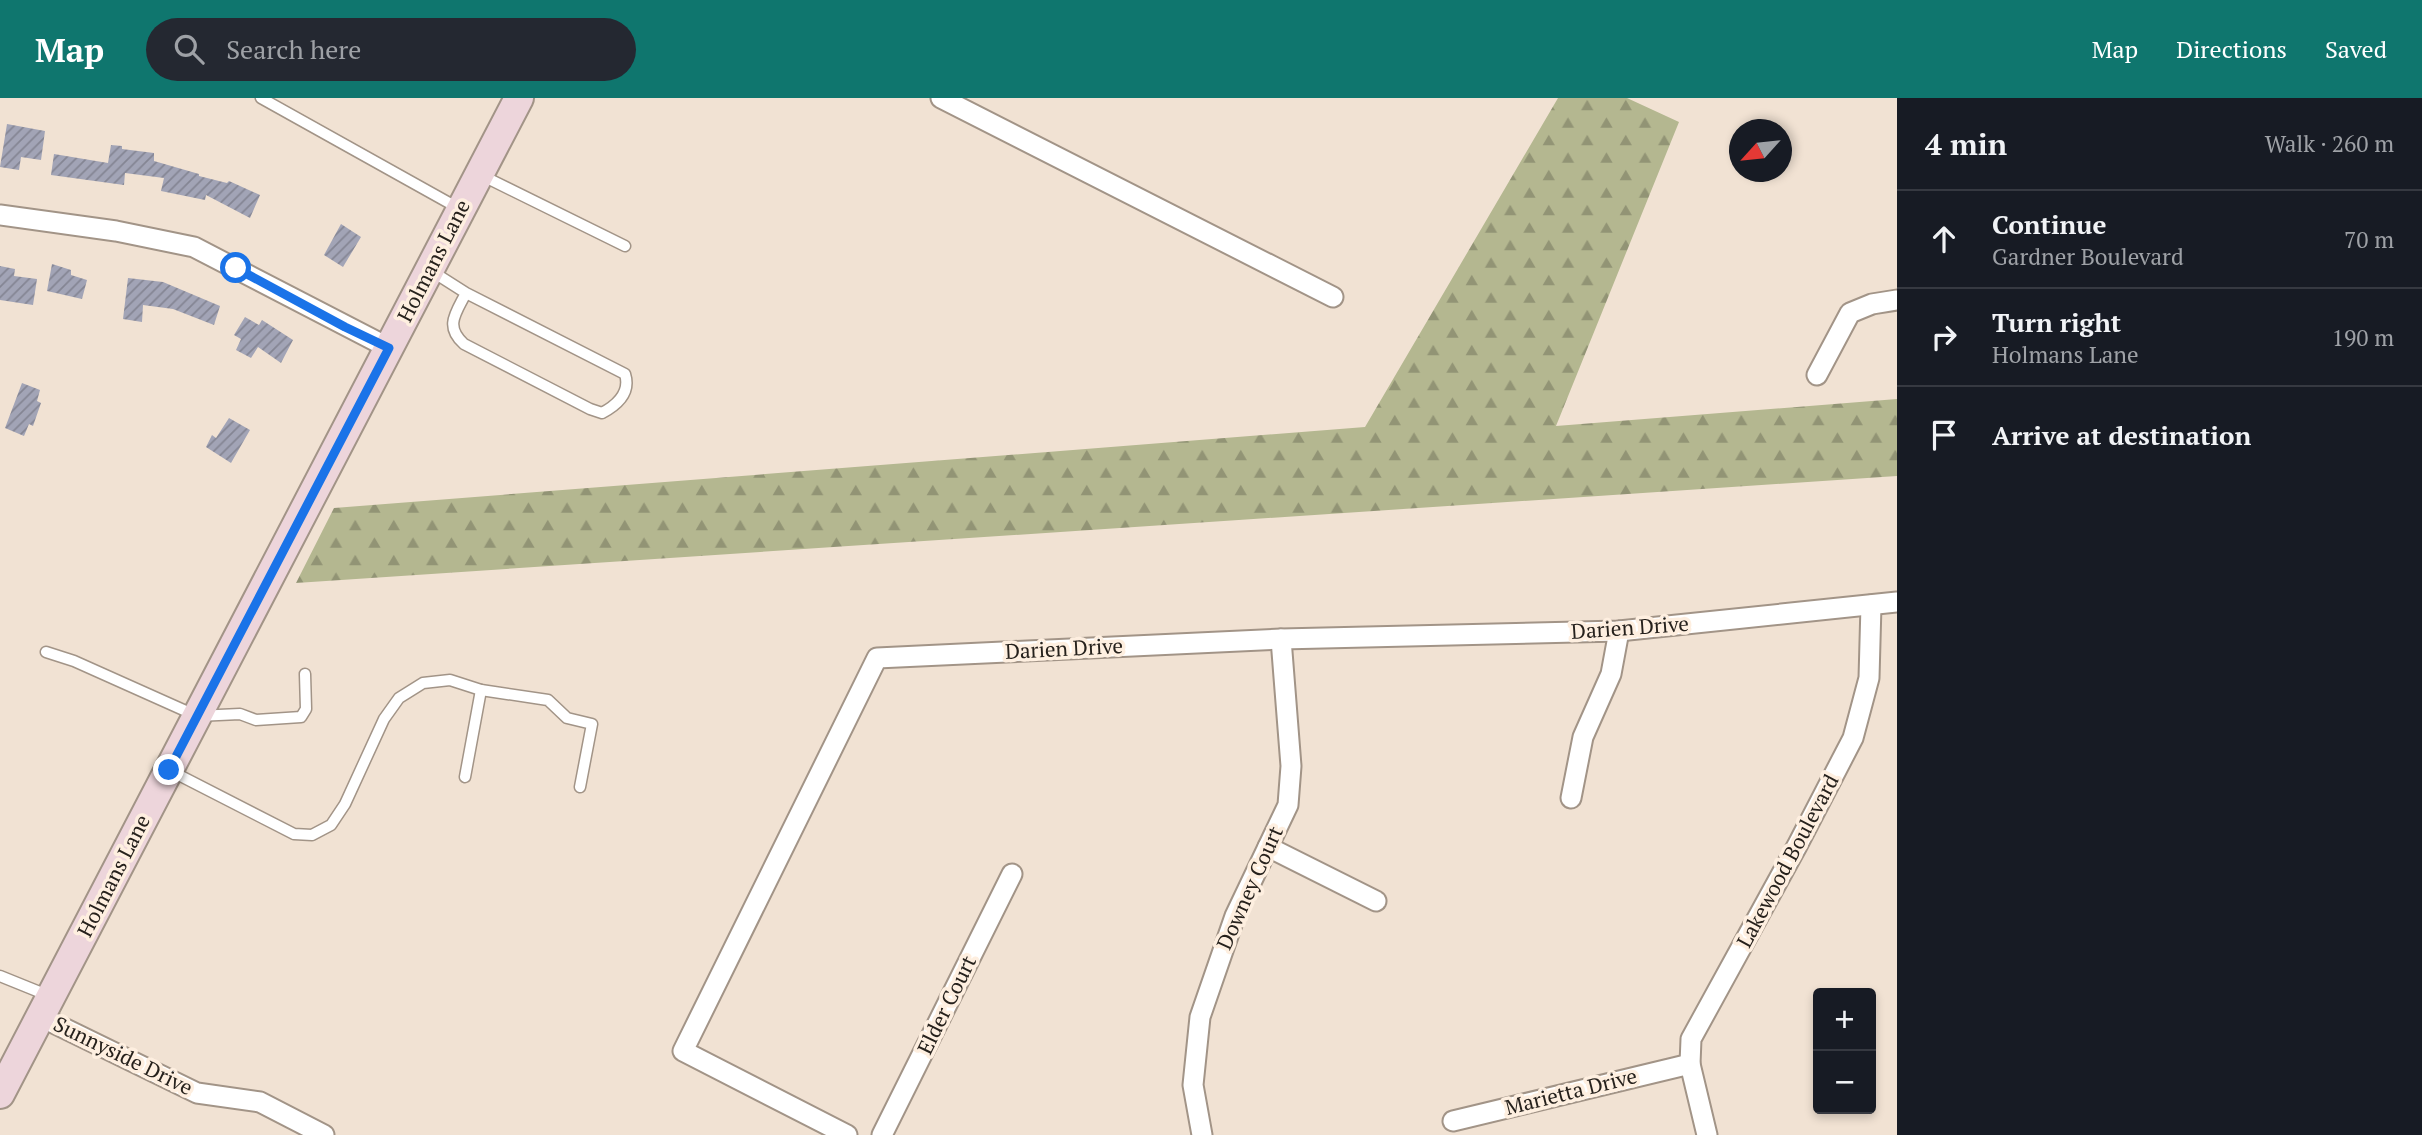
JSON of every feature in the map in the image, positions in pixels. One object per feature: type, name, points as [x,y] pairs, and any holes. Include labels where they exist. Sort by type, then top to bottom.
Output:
[{"type":"main road","name":"Holmans Lane","points":[[0,1094],[7,1065],[46,1007],[514,102]]},
{"type":"street","points":[[941,98],[1333,298]]},
{"type":"street","points":[[0,215],[116,231],[194,247],[389,348]]},
{"type":"street","points":[[1817,376],[1850,313],[1872,303],[1897,300]]},
{"type":"street","points":[[1871,604],[1897,602]]},
{"type":"street","name":"Darien Drive","points":[[847,1135],[683,1051],[877,658],[1281,639],[1619,631],[1871,604]]},
{"type":"street","name":"Lakewood Boulevard","points":[[1707,1135],[1689,1064],[1691,1039],[1853,738],[1869,678],[1871,604]]},
{"type":"street","points":[[1571,798],[1583,737],[1611,674],[1619,631]]},
{"type":"street","name":"Downey Court","points":[[1202,1135],[1193,1085],[1200,1017],[1235,916],[1288,805],[1291,766],[1281,639]]},
{"type":"street","points":[[1268,847],[1376,901]]},
{"type":"street","name":"Elder Court","points":[[882,1135],[1012,874]]},
{"type":"street","name":"Sunnyside Drive","points":[[46,1007],[197,1093],[260,1102],[324,1135]]},
{"type":"street","name":"Marietta Drive","points":[[1453,1121],[1689,1064]]},
{"type":"lane","points":[[261,98],[461,209]]},
{"type":"lane","points":[[479,174],[625,246]]},
{"type":"lane","points":[[429,270],[466,293],[625,374],[627,381],[619,402],[601,413],[590,409],[464,344],[456,337],[453,319],[466,293]]},
{"type":"lane","points":[[46,652],[74,661],[197,716],[240,714],[256,720],[301,717],[306,709],[305,674]]},
{"type":"lane","points":[[169,770],[294,834],[312,835],[331,825],[345,804],[384,719],[400,698],[424,683],[450,680],[481,690],[548,700],[567,718],[592,724],[580,787]]},
{"type":"lane","points":[[465,777],[481,690]]},
{"type":"lane","points":[[0,976],[46,1007]]},
{"type":"green space","points":[[1558,98],[1627,98],[1679,122],[1556,426],[1897,399],[1897,476],[296,583],[334,508],[1365,427]]},
{"type":"building","points":[[7,124],[45,131],[41,160],[21,157],[19,170],[0,167]]},
{"type":"building","points":[[111,145],[154,153],[154,161],[199,176],[227,183],[229,181],[260,195],[250,218],[206,195],[205,200],[161,191],[164,178],[125,173],[124,185],[51,175],[54,154],[108,163]]},
{"type":"building","points":[[341,224],[361,237],[343,267],[324,255]]},
{"type":"building","points":[[52,264],[71,270],[71,275],[87,280],[82,299],[47,291]]},
{"type":"building","points":[[0,266],[15,269],[14,276],[37,279],[33,305],[0,300]]},
{"type":"building","points":[[128,278],[163,282],[220,306],[214,325],[173,309],[143,305],[142,322],[123,319]]},
{"type":"building","points":[[245,317],[259,325],[262,320],[293,340],[281,363],[258,347],[251,358],[236,350],[241,339],[234,335]]},
{"type":"building","points":[[22,383],[40,390],[37,401],[41,403],[33,426],[29,424],[24,436],[5,428]]},
{"type":"building","points":[[229,418],[250,430],[231,463],[206,447],[212,435],[216,438]]},
{"type":"route","points":[[169,770],[389,348],[236,268]]}]
